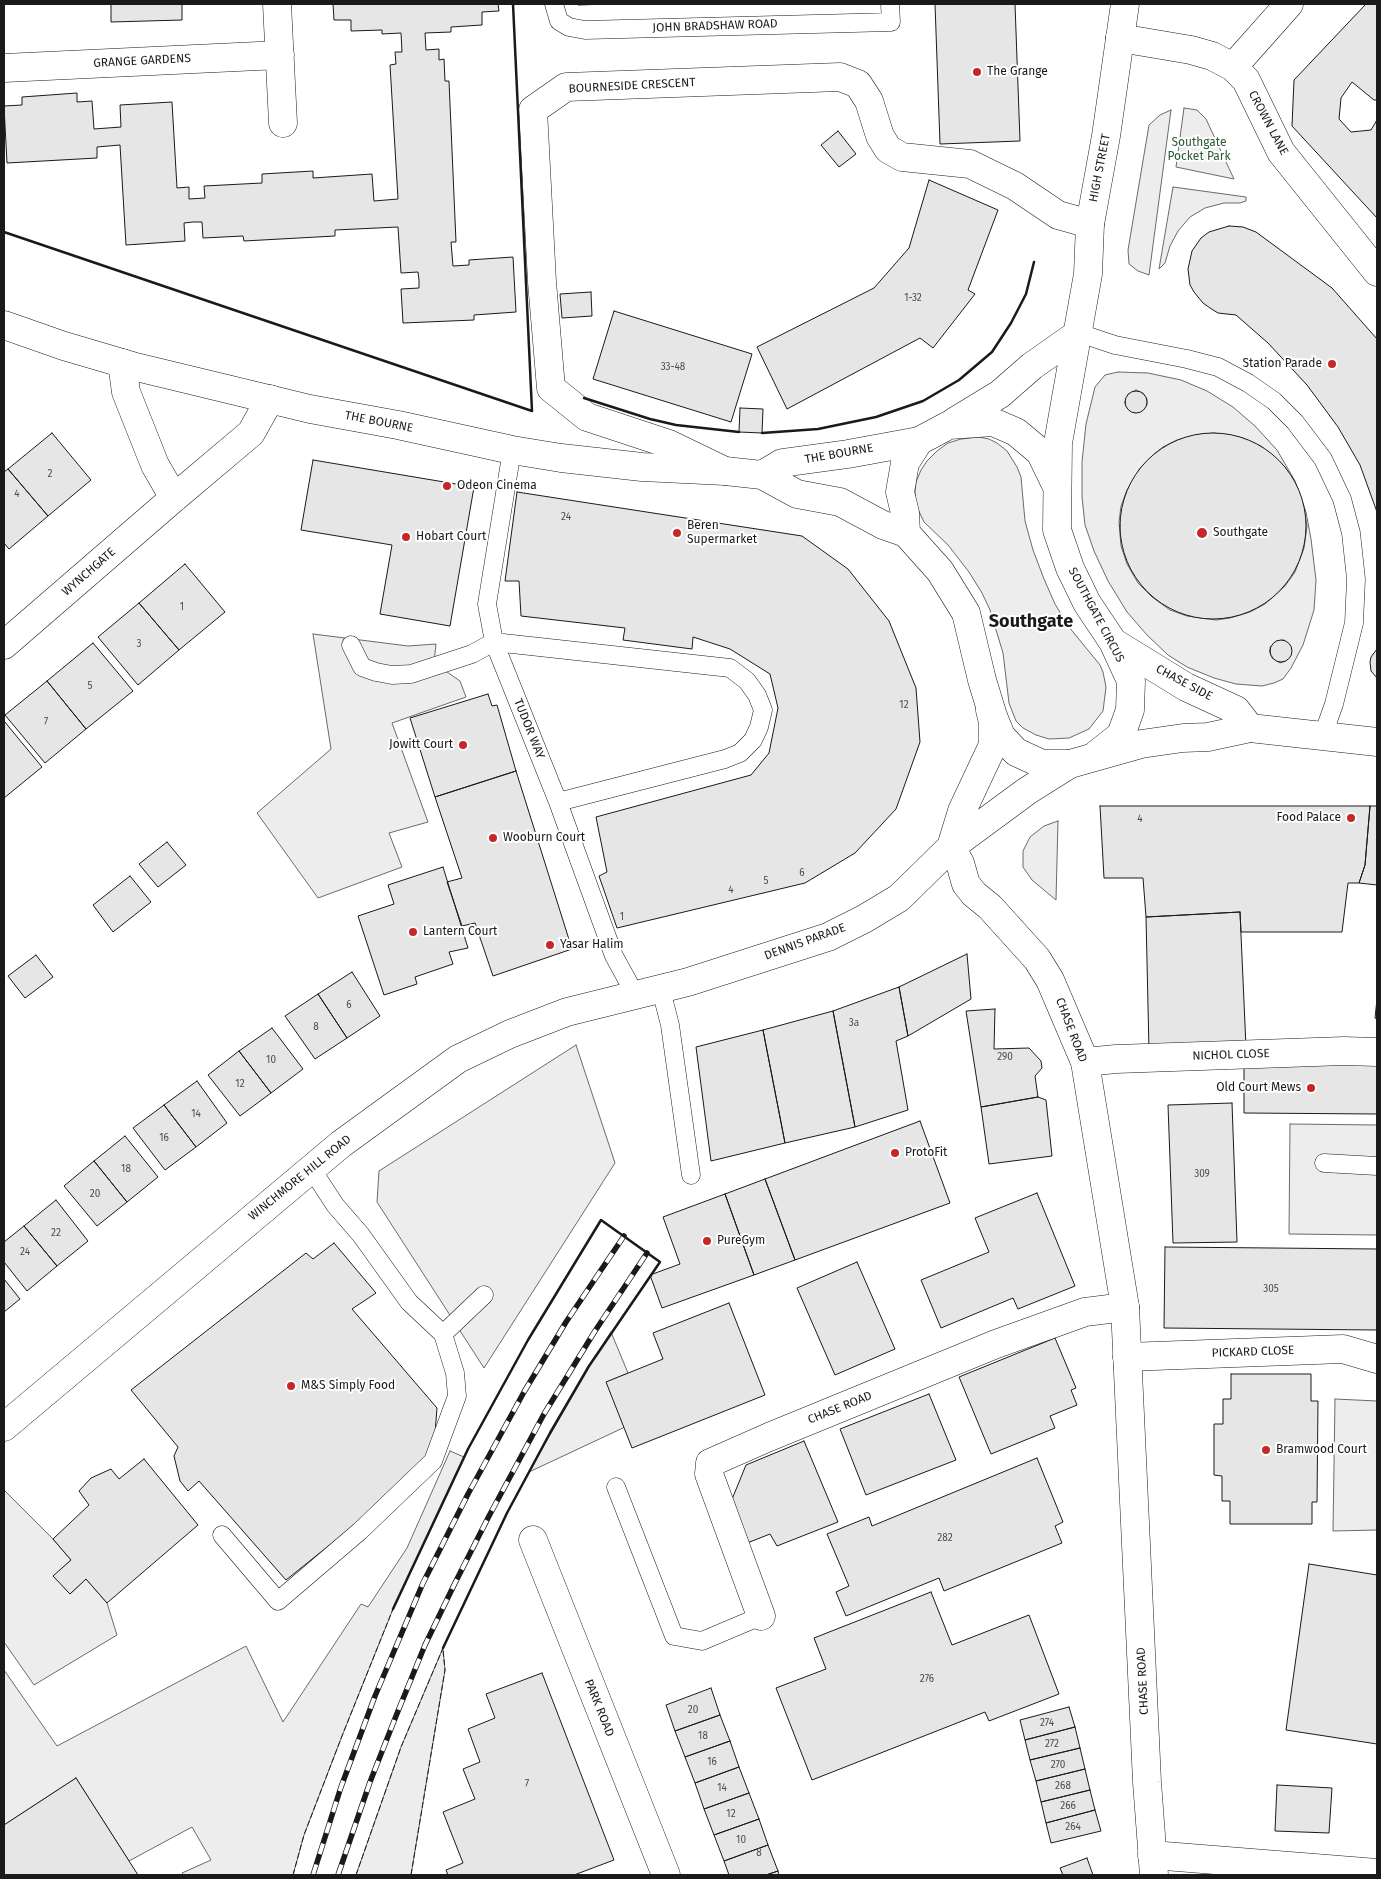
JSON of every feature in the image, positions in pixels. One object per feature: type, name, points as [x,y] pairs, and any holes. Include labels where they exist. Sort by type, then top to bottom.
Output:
[{"type":"street","points":[[277,4],[283,123]]},
{"type":"street","name":"HIGH STREET","points":[[1057,488],[1058,443],[1079,333],[1088,274],[1090,224],[1106,136],[1125,4]]},
{"type":"street","points":[[1233,67],[1289,4]]},
{"type":"street","name":"CROWN LANE","points":[[1120,38],[1191,50],[1212,56],[1233,67],[1246,80],[1281,152],[1377,272]]},
{"type":"street","name":"GRANGE GARDENS","points":[[4,68],[280,55]]},
{"type":"street","name":"BOURNESIDE CRESCENT","points":[[725,471],[669,444],[586,417],[551,388],[542,282],[533,110],[566,87],[840,77],[858,84],[869,101],[880,136],[888,149],[902,157],[970,164],[1015,186],[1058,215],[1090,224]]},
{"type":"street","name":"THE BOURNE","points":[[4,325],[64,346],[122,363],[270,399],[512,450],[561,458],[642,467],[725,471],[762,475],[798,494],[840,502],[883,526],[906,533]]},
{"type":"street","points":[[949,426],[1000,394],[1032,366],[1079,333]]},
{"type":"street","points":[[122,363],[126,392],[155,465],[174,498]]},
{"type":"street","name":"WYNCHGATE","points":[[4,645],[251,433],[270,399]]},
{"type":"street","name":"SOUTHGATE CIRCUS","points":[[919,441],[949,426],[992,422],[1016,432],[1040,452],[1057,488],[1057,530],[1065,557],[1088,603],[1113,642],[1130,681],[1130,710],[1121,735],[1081,761]]},
{"type":"street","points":[[919,441],[905,463],[900,492],[906,533],[940,571],[966,613],[982,680],[1001,736],[1016,752],[1042,764],[1081,761],[1141,744],[1208,737],[1250,728],[1377,742]]},
{"type":"street","name":"THE BOURNE","points":[[762,475],[782,464],[919,441]]},
{"type":"street","name":"CHASE SIDE","points":[[1113,642],[1186,687],[1236,710],[1250,728]]},
{"type":"street","name":"DENNIS PARADE","points":[[951,847],[966,802],[992,745],[993,722],[982,680]]},
{"type":"street","name":"DENNIS PARADE","points":[[649,993],[828,937],[864,919],[899,898],[951,847],[1020,796],[1081,761]]},
{"type":"street","name":"CHASE ROAD","points":[[951,847],[960,863],[966,884],[974,894],[990,907],[1037,959],[1050,980],[1085,1062],[1126,1307],[1153,1865]]},
{"type":"street","name":"WINCHMORE HILL ROAD","points":[[4,1427],[311,1168],[376,1117],[458,1060],[510,1034],[567,1012],[649,993]]},
{"type":"street","name":"NICHOL CLOSE","points":[[1085,1062],[1344,1051],[1377,1052]]},
{"type":"street","name":"CHASE ROAD","points":[[761,1616],[709,1474],[710,1464],[769,1437],[996,1344],[1085,1312],[1126,1307]]},
{"type":"street","name":"PICKARD CLOSE","points":[[1127,1357],[1343,1349],[1377,1359]]},
{"type":"street","name":"PARK ROAD","points":[[533,1540],[666,1875]]},
{"type":"street","points":[[1153,1865],[1377,1874]]},
{"type":"lane","name":"JOHN BRADSHAW ROAD","points":[[554,4],[559,21],[569,27],[585,30],[891,22],[890,4]]},
{"type":"lane","points":[[1079,333],[1115,344],[1218,367],[1248,383],[1274,401],[1296,422],[1323,458],[1342,499],[1351,533],[1356,579],[1354,623],[1334,704],[1323,735]]},
{"type":"lane","name":"TUDOR WAY","points":[[512,450],[487,604],[494,642],[558,802],[614,956],[649,993],[670,1024],[691,1175]]},
{"type":"lane","points":[[351,645],[362,667],[384,673],[411,674],[472,654],[494,642],[730,668],[747,682],[757,694],[763,710],[759,727],[753,740],[740,753],[725,759],[558,802]]},
{"type":"lane","points":[[1324,1163],[1377,1166]]},
{"type":"lane","points":[[222,1535],[278,1601],[360,1531],[433,1460],[457,1396],[455,1373],[443,1334],[409,1302],[361,1235],[335,1205],[311,1168]]},
{"type":"lane","points":[[443,1334],[484,1295]]},
{"type":"lane","points":[[616,1487],[674,1636],[702,1641],[761,1616]]},
{"type":"shaded area","name":"Southgate Pocket Park","points":[[1184,108],[1197,110],[1206,119],[1234,179],[1176,167]]},
{"type":"shaded area","name":"Southgate Pocket Park","points":[[1171,110],[1149,275],[1138,271],[1129,264],[1128,250],[1149,125],[1160,115]]},
{"type":"shaded area","name":"Southgate Pocket Park","points":[[1173,187],[1246,197],[1246,201],[1224,203],[1205,208],[1190,217],[1178,231],[1170,246],[1165,263],[1159,269]]},
{"type":"shaded area","points":[[1118,372],[1148,373],[1181,380],[1207,391],[1233,407],[1255,426],[1277,450],[1295,481],[1306,512],[1316,580],[1314,610],[1303,645],[1283,679],[1262,686],[1236,684],[1214,678],[1187,667],[1168,655],[1147,635],[1127,612],[1108,581],[1094,551],[1085,525],[1082,497],[1082,462],[1086,424],[1095,387],[1105,375]],"holes":[[[1136,390],[1143,393],[1147,399],[1147,405],[1144,409],[1135,413],[1128,409],[1125,404],[1128,394]],[[1214,433],[1243,438],[1261,446],[1285,467],[1294,482],[1303,505],[1307,526],[1304,548],[1295,572],[1285,586],[1265,604],[1250,612],[1230,618],[1216,620],[1187,616],[1170,610],[1152,597],[1138,583],[1127,564],[1121,546],[1119,522],[1121,506],[1127,490],[1140,468],[1163,447],[1177,440]],[[1284,640],[1290,645],[1291,655],[1286,661],[1280,663],[1272,658],[1270,647],[1276,641]]]},
{"type":"shaded area","points":[[979,437],[997,443],[1007,451],[1017,467],[1021,477],[1025,521],[1044,579],[1055,604],[1069,627],[1100,665],[1103,672],[1106,687],[1103,711],[1089,729],[1069,738],[1049,739],[1036,735],[1023,728],[1016,721],[1009,703],[1003,653],[990,610],[969,572],[948,545],[924,522],[916,505],[916,482],[927,461],[948,443]]},
{"type":"shaded area","points":[[313,634],[408,646],[436,644],[434,663],[460,681],[466,697],[392,723],[428,822],[389,833],[402,867],[318,898],[257,813],[331,749]]},
{"type":"shaded area","points":[[1058,821],[1056,900],[1032,880],[1023,867],[1023,851],[1030,837],[1044,826]]},
{"type":"shaded area","points":[[576,1045],[615,1163],[484,1368],[377,1202],[379,1171]]},
{"type":"shaded area","points":[[1290,1124],[1377,1125],[1377,1235],[1289,1234]]},
{"type":"shaded area","points":[[611,1332],[628,1373],[607,1382],[625,1427],[529,1472],[589,1366]]},
{"type":"shaded area","points":[[1335,1399],[1377,1401],[1377,1530],[1333,1531]]},
{"type":"shaded area","points":[[450,1451],[464,1457],[393,1609],[304,1835],[293,1875],[183,1875],[182,1873],[211,1860],[192,1827],[129,1861],[76,1778],[4,1825],[4,1670],[57,1746],[246,1646],[283,1722],[361,1604],[368,1607],[407,1548]]},
{"type":"shaded area","points":[[4,1490],[53,1539],[71,1560],[54,1576],[70,1594],[86,1579],[107,1603],[117,1635],[34,1685],[4,1642]]},
{"type":"shaded area","points":[[443,1648],[445,1670],[411,1875],[356,1875],[401,1747]]},
{"type":"building","points":[[111,4],[182,4],[182,20],[111,22]]},
{"type":"building","points":[[333,4],[498,4],[499,11],[482,12],[482,25],[451,27],[451,32],[425,33],[426,50],[439,49],[439,60],[444,59],[445,81],[449,81],[456,242],[451,242],[453,266],[469,265],[469,260],[513,257],[516,312],[474,315],[474,320],[403,323],[401,289],[419,288],[419,280],[418,272],[401,273],[398,227],[335,230],[335,236],[244,241],[243,236],[203,238],[202,222],[193,222],[184,223],[185,241],[126,245],[120,145],[97,147],[97,158],[7,163],[4,106],[22,105],[22,97],[77,93],[77,102],[92,101],[94,129],[121,127],[120,105],[172,102],[177,188],[189,187],[189,199],[205,198],[204,186],[262,183],[262,174],[313,171],[313,178],[372,174],[374,201],[398,199],[390,65],[396,64],[395,52],[402,52],[401,33],[382,34],[382,30],[351,31],[351,20],[334,20]]},
{"type":"building","name":"The Grange","points":[[935,4],[1015,4],[1020,141],[940,144]]},
{"type":"building","points":[[1366,4],[1377,4],[1377,100],[1374,100],[1352,82],[1341,98],[1339,119],[1351,132],[1371,130],[1377,120],[1377,218],[1292,126],[1294,80]]},
{"type":"building","points":[[838,131],[856,154],[839,167],[821,145]]},
{"type":"building","points":[[929,180],[998,210],[968,290],[975,294],[933,348],[920,338],[787,409],[757,347],[874,288],[909,248]]},
{"type":"building","name":"Station Parade","points":[[1229,226],[1243,227],[1256,232],[1332,288],[1377,339],[1377,512],[1360,465],[1338,427],[1307,385],[1268,343],[1236,315],[1218,313],[1210,308],[1203,303],[1190,285],[1188,269],[1192,251],[1201,238],[1209,232]]},
{"type":"building","points":[[591,292],[592,316],[562,318],[560,294]]},
{"type":"building","points":[[614,311],[752,354],[731,422],[593,379]]},
{"type":"building","points":[[1136,391],[1144,394],[1147,402],[1144,410],[1136,413],[1128,410],[1125,402],[1128,394]]},
{"type":"building","points":[[740,408],[763,409],[762,433],[739,432]]},
{"type":"building","points":[[52,433],[91,480],[48,516],[8,469]]},
{"type":"building","points":[[1204,433],[1222,433],[1249,440],[1279,460],[1299,490],[1306,517],[1306,535],[1299,562],[1279,592],[1249,612],[1222,619],[1204,619],[1186,615],[1169,608],[1154,598],[1141,585],[1131,570],[1124,553],[1120,535],[1120,517],[1124,499],[1131,482],[1141,467],[1154,454],[1169,444],[1186,437]]},
{"type":"building","name":"Hobart Court","points":[[313,460],[474,487],[450,626],[380,614],[392,545],[301,530]]},
{"type":"building","points":[[8,469],[48,516],[9,549],[4,543],[4,472]]},
{"type":"building","points":[[517,492],[802,536],[848,569],[889,621],[916,688],[920,742],[896,809],[855,853],[805,883],[617,928],[599,876],[607,872],[596,817],[751,775],[769,753],[778,708],[770,674],[730,649],[693,637],[692,649],[623,640],[625,628],[521,616],[519,581],[505,581]]},
{"type":"building","points":[[185,564],[225,612],[179,650],[139,603]]},
{"type":"building","points":[[139,603],[179,650],[138,685],[98,637]]},
{"type":"building","points":[[1281,640],[1289,643],[1292,651],[1289,659],[1281,662],[1273,659],[1270,651],[1273,643]]},
{"type":"building","points":[[93,643],[133,691],[86,729],[47,681]]},
{"type":"building","points":[[1377,649],[1377,678],[1371,671],[1370,662]]},
{"type":"building","points":[[47,681],[86,729],[45,763],[5,715]]},
{"type":"building","name":"Jowitt Court","points":[[488,694],[492,706],[497,705],[516,771],[435,797],[410,718]]},
{"type":"building","points":[[4,721],[42,767],[4,798]]},
{"type":"building","name":"Wooburn Court","points":[[516,771],[572,949],[493,976],[475,923],[462,926],[447,882],[462,878],[435,797]]},
{"type":"building","points":[[1100,806],[1370,806],[1365,865],[1359,883],[1348,883],[1342,932],[1241,932],[1240,912],[1146,917],[1143,878],[1104,878]]},
{"type":"building","points":[[1370,806],[1377,806],[1377,885],[1359,883],[1365,865]]},
{"type":"building","points":[[167,842],[186,865],[158,887],[139,864]]},
{"type":"building","name":"Lantern Court","points":[[443,867],[468,948],[449,952],[453,964],[415,977],[417,984],[384,995],[358,916],[394,904],[388,885]]},
{"type":"building","points":[[130,876],[151,902],[113,932],[93,905]]},
{"type":"building","points":[[1240,912],[1246,1047],[1149,1051],[1146,917]]},
{"type":"building","points":[[967,954],[971,999],[908,1036],[899,987]]},
{"type":"building","points":[[36,955],[53,977],[25,998],[8,976]]},
{"type":"building","points":[[352,972],[380,1016],[347,1038],[318,994]]},
{"type":"building","points":[[899,987],[908,1036],[896,1041],[908,1110],[855,1127],[833,1011]]},
{"type":"building","points":[[318,994],[347,1038],[315,1059],[285,1016]]},
{"type":"building","points":[[1377,999],[1377,1019],[1375,1018]]},
{"type":"building","points":[[995,1009],[994,1049],[1029,1048],[1041,1061],[1042,1068],[1035,1076],[1038,1097],[981,1107],[966,1011]]},
{"type":"building","points":[[833,1011],[855,1127],[785,1143],[763,1030]]},
{"type":"building","points":[[272,1028],[303,1069],[271,1093],[239,1051]]},
{"type":"building","points":[[763,1030],[785,1143],[711,1161],[696,1047]]},
{"type":"building","points":[[239,1051],[271,1093],[240,1116],[208,1075]]},
{"type":"building","name":"Old Court Mews","points":[[1244,1061],[1377,1063],[1377,1114],[1244,1113]]},
{"type":"building","points":[[197,1081],[227,1123],[196,1147],[164,1105]]},
{"type":"building","points":[[1038,1097],[1046,1100],[1052,1156],[989,1164],[981,1107]]},
{"type":"building","points":[[1232,1103],[1237,1242],[1173,1243],[1168,1105]]},
{"type":"building","points":[[164,1105],[196,1147],[165,1170],[133,1128]]},
{"type":"building","points":[[920,1121],[950,1203],[795,1260],[765,1179]]},
{"type":"building","points":[[125,1136],[158,1177],[127,1202],[94,1161]]},
{"type":"building","points":[[94,1161],[127,1202],[97,1226],[64,1186]]},
{"type":"building","points":[[765,1179],[795,1260],[754,1275],[725,1194]]},
{"type":"building","points":[[1037,1193],[1075,1286],[1018,1309],[1013,1298],[941,1328],[921,1280],[989,1252],[975,1218]]},
{"type":"building","name":"PureGym","points":[[725,1194],[754,1275],[662,1308],[650,1275],[680,1264],[663,1217]]},
{"type":"building","points":[[56,1200],[88,1241],[57,1266],[24,1226]]},
{"type":"building","points":[[24,1226],[57,1266],[27,1291],[4,1262],[4,1242]]},
{"type":"building","points":[[334,1243],[376,1293],[352,1309],[437,1408],[433,1459],[286,1580],[199,1481],[188,1491],[180,1481],[174,1456],[178,1447],[131,1390],[306,1253],[313,1259]]},
{"type":"building","points":[[1165,1247],[1377,1249],[1377,1330],[1164,1328]]},
{"type":"building","points":[[857,1262],[895,1349],[835,1375],[797,1288]]},
{"type":"building","points":[[4,1279],[20,1299],[4,1312]]},
{"type":"building","points":[[729,1303],[765,1395],[632,1448],[606,1382],[663,1359],[653,1333]]},
{"type":"building","points":[[1055,1338],[1076,1388],[1071,1390],[1077,1405],[1050,1416],[1055,1428],[991,1454],[959,1377]]},
{"type":"building","name":"Bramwood Court","points":[[1231,1374],[1311,1374],[1311,1401],[1318,1401],[1317,1502],[1312,1502],[1312,1524],[1230,1524],[1230,1501],[1222,1501],[1222,1476],[1214,1475],[1214,1424],[1223,1424],[1223,1399],[1231,1399]]},
{"type":"building","points":[[929,1394],[956,1460],[866,1495],[840,1429]]},
{"type":"building","points":[[804,1441],[838,1522],[777,1546],[770,1534],[742,1545],[728,1509],[746,1465]]},
{"type":"building","points":[[1037,1458],[1063,1522],[1055,1526],[1062,1543],[944,1591],[939,1578],[846,1616],[836,1592],[849,1586],[827,1534],[869,1517],[872,1526]]},
{"type":"building","points":[[144,1459],[198,1525],[107,1603],[86,1579],[70,1594],[53,1576],[71,1560],[53,1539],[89,1505],[79,1491],[91,1478],[111,1469],[119,1479]]},
{"type":"building","points":[[1309,1564],[1377,1575],[1377,1744],[1286,1730]]},
{"type":"building","points":[[931,1592],[952,1645],[1029,1615],[1059,1694],[989,1721],[985,1712],[812,1780],[776,1688],[826,1669],[814,1638]]},
{"type":"building","points":[[542,1673],[614,1860],[574,1875],[448,1875],[446,1870],[463,1863],[443,1812],[475,1799],[463,1769],[480,1762],[468,1729],[495,1718],[486,1694]]},
{"type":"building","points":[[711,1688],[720,1715],[675,1731],[666,1705]]},
{"type":"building","points":[[1069,1707],[1075,1727],[1025,1740],[1020,1720]]},
{"type":"building","points":[[720,1715],[730,1741],[685,1757],[675,1731]]},
{"type":"building","points":[[1075,1727],[1080,1748],[1030,1760],[1025,1740]]},
{"type":"building","points":[[730,1741],[739,1767],[695,1783],[685,1757]]},
{"type":"building","points":[[1080,1748],[1085,1769],[1036,1781],[1030,1760]]},
{"type":"building","points":[[739,1767],[749,1793],[704,1809],[695,1783]]},
{"type":"building","points":[[1085,1769],[1090,1790],[1041,1802],[1036,1781]]},
{"type":"building","points":[[76,1778],[138,1875],[4,1875],[4,1825]]},
{"type":"building","points":[[1277,1785],[1332,1788],[1329,1833],[1275,1831]]},
{"type":"building","points":[[1090,1790],[1095,1810],[1046,1823],[1041,1802]]},
{"type":"building","points":[[749,1793],[759,1819],[714,1835],[704,1809]]},
{"type":"building","points":[[1095,1810],[1101,1831],[1051,1843],[1046,1823]]},
{"type":"building","points":[[759,1819],[768,1845],[724,1861],[714,1835]]},
{"type":"building","points":[[768,1845],[778,1871],[766,1875],[729,1875],[724,1861]]},
{"type":"building","points":[[1087,1858],[1093,1875],[1063,1875],[1060,1868]]},
{"type":"building","points":[[778,1871],[779,1875],[766,1875]]},
{"type":"railway","points":[[313,1875],[341,1787],[375,1696],[423,1583],[468,1494],[524,1392],[566,1322],[624,1236]]},
{"type":"railway","points":[[338,1875],[370,1782],[396,1716],[425,1645],[455,1583],[544,1414],[595,1331],[647,1253]]},
{"type":"fence","points":[[293,1875],[304,1835],[393,1609]]},
{"type":"fence","points":[[356,1875],[401,1747],[443,1648]]},
{"type":"fence","points":[[411,1875],[445,1670],[443,1650]]},
{"type":"wall","points":[[4,232],[532,411],[513,4]]},
{"type":"wall","points":[[762,433],[818,429],[876,417],[923,401],[959,380],[992,352],[1011,323],[1026,294],[1034,262]]},
{"type":"wall","points":[[584,398],[650,419],[676,425],[739,432]]},
{"type":"wall","points":[[393,1609],[468,1449],[528,1340],[601,1220],[660,1262],[589,1366],[550,1433],[507,1513],[443,1648]]},
{"type":"place","name":"The Grange","points":[[977,72]]},
{"type":"place","name":"Station Parade","points":[[1332,364]]},
{"type":"place","name":"Odeon Cinema","points":[[447,486]]},
{"type":"place","name":"Beren Supermarket","points":[[677,533]]},
{"type":"place","name":"Southgate","points":[[1202,533]]},
{"type":"place","name":"Hobart Court","points":[[406,537]]},
{"type":"place","name":"Jowitt Court","points":[[463,745]]},
{"type":"place","name":"Food Palace","points":[[1351,818]]},
{"type":"place","name":"Wooburn Court","points":[[493,838]]},
{"type":"place","name":"Lantern Court","points":[[413,932]]},
{"type":"place","name":"Yasar Halim","points":[[550,945]]},
{"type":"place","name":"Old Court Mews","points":[[1311,1088]]},
{"type":"place","name":"ProtoFit","points":[[895,1153]]},
{"type":"place","name":"PureGym","points":[[707,1241]]},
{"type":"place","name":"M&S Simply Food","points":[[291,1386]]},
{"type":"place","name":"Bramwood Court","points":[[1266,1450]]},
{"type":"district","name":"Southgate","points":[[1031,622]]}]
